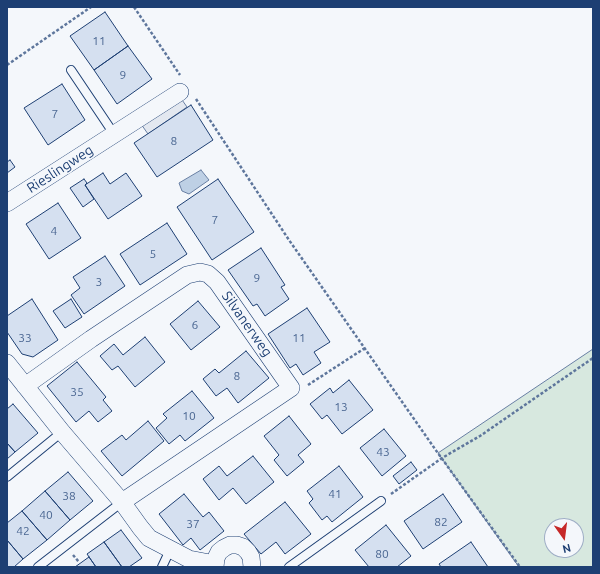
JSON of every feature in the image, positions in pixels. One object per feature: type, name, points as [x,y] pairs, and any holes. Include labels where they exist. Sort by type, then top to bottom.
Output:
[{"type":"street","name":"Rieslingweg","points":[[7,203],[114,134],[182,86]]},
{"type":"street","name":"Silvanerweg","points":[[26,386],[91,339],[187,275],[200,272],[208,274],[217,282],[291,388]]},
{"type":"street","points":[[8,367],[26,386],[62,432],[122,502],[149,538],[189,560],[215,565],[219,552],[230,545],[237,545],[243,547],[248,552],[251,557],[252,567]]},
{"type":"street","points":[[122,502],[291,388]]},
{"type":"lane","points":[[71,70],[114,134]]},
{"type":"lane","points":[[7,477],[62,432]]},
{"type":"lane","points":[[289,567],[381,501]]},
{"type":"lane","points":[[38,567],[122,502]]},
{"type":"lane","points":[[162,567],[170,550]]},
{"type":"path","points":[[7,65],[91,7]]},
{"type":"path","points":[[134,7],[182,86]]},
{"type":"path","points":[[196,99],[289,240],[520,567]]},
{"type":"path","points":[[291,388],[303,388],[364,348]]},
{"type":"path","points":[[381,501],[442,458],[480,436],[593,358]]},
{"type":"shaded area","points":[[180,97],[187,107],[148,134],[141,124]]},
{"type":"shaded area","points":[[593,349],[593,565],[591,567],[519,567],[438,453]]},
{"type":"water","points":[[201,170],[209,180],[189,194],[182,191],[179,183]]},
{"type":"building","points":[[105,12],[128,46],[94,70],[70,36]]},
{"type":"building","points":[[128,46],[152,79],[117,104],[94,70]]},
{"type":"building","points":[[62,84],[85,120],[48,145],[24,108]]},
{"type":"building","points":[[191,105],[213,140],[157,177],[134,143]]},
{"type":"building","points":[[10,160],[15,167],[7,173],[7,162]]},
{"type":"building","points":[[103,173],[110,184],[126,173],[142,196],[108,219],[85,185]]},
{"type":"building","points":[[84,179],[87,183],[85,185],[94,199],[83,207],[70,188]]},
{"type":"building","points":[[218,179],[254,232],[212,260],[177,207]]},
{"type":"building","points":[[58,203],[81,238],[49,259],[26,224]]},
{"type":"building","points":[[167,223],[187,254],[140,285],[120,254]]},
{"type":"building","points":[[261,248],[285,285],[281,287],[289,299],[265,316],[257,304],[253,306],[228,270]]},
{"type":"building","points":[[105,256],[125,286],[84,314],[71,295],[80,288],[73,277]]},
{"type":"building","points":[[32,299],[58,340],[33,357],[22,354],[7,332],[7,316]]},
{"type":"building","points":[[71,299],[82,317],[65,328],[53,311]]},
{"type":"building","points":[[198,301],[220,327],[191,350],[170,324]]},
{"type":"building","points":[[307,308],[330,342],[314,352],[321,363],[303,375],[296,364],[290,368],[268,334]]},
{"type":"building","points":[[145,337],[165,362],[135,387],[118,366],[112,370],[100,356],[114,344],[123,355]]},
{"type":"building","points":[[246,351],[269,378],[238,403],[227,388],[216,396],[203,379],[215,369],[219,373]]},
{"type":"building","points":[[77,362],[106,397],[103,400],[112,411],[98,422],[89,411],[76,422],[47,386]]},
{"type":"building","points":[[349,380],[373,410],[342,434],[327,415],[322,419],[310,404],[330,388],[333,393]]},
{"type":"building","points":[[192,391],[214,418],[185,441],[180,435],[169,444],[156,428],[167,418],[163,414]]},
{"type":"building","points":[[13,404],[38,433],[15,452],[7,443],[7,409]]},
{"type":"building","points":[[289,416],[311,444],[298,455],[304,462],[287,476],[274,460],[279,455],[264,436]]},
{"type":"building","points":[[148,421],[164,441],[122,476],[101,451],[122,435],[126,440]]},
{"type":"building","points":[[384,429],[406,456],[382,476],[360,448]]},
{"type":"building","points":[[7,443],[15,452],[7,459]]},
{"type":"building","points":[[253,456],[274,482],[246,504],[233,488],[219,500],[203,479],[219,466],[227,476]]},
{"type":"building","points":[[411,462],[417,470],[399,484],[393,476]]},
{"type":"building","points":[[339,466],[363,497],[332,522],[327,516],[322,520],[309,503],[313,499],[307,491]]},
{"type":"building","points":[[68,472],[93,501],[70,520],[45,491]]},
{"type":"building","points":[[45,491],[70,520],[47,540],[22,511]]},
{"type":"building","points":[[184,494],[203,517],[209,512],[224,531],[200,550],[191,538],[183,545],[159,514]]},
{"type":"building","points":[[443,494],[462,522],[423,549],[404,521]]},
{"type":"building","points":[[285,502],[311,534],[285,554],[276,542],[261,554],[244,534]]},
{"type":"building","points":[[22,511],[47,540],[23,559],[7,540],[7,523]]},
{"type":"building","points":[[386,525],[411,556],[397,567],[369,567],[355,550]]},
{"type":"building","points":[[121,530],[142,558],[129,567],[122,567],[104,542]]},
{"type":"building","points":[[7,540],[23,559],[14,567],[7,567]]},
{"type":"building","points":[[104,542],[122,567],[96,567],[87,554]]},
{"type":"building","points":[[471,542],[488,567],[441,567],[439,564]]},
{"type":"building","points":[[89,557],[96,567],[75,567]]}]
